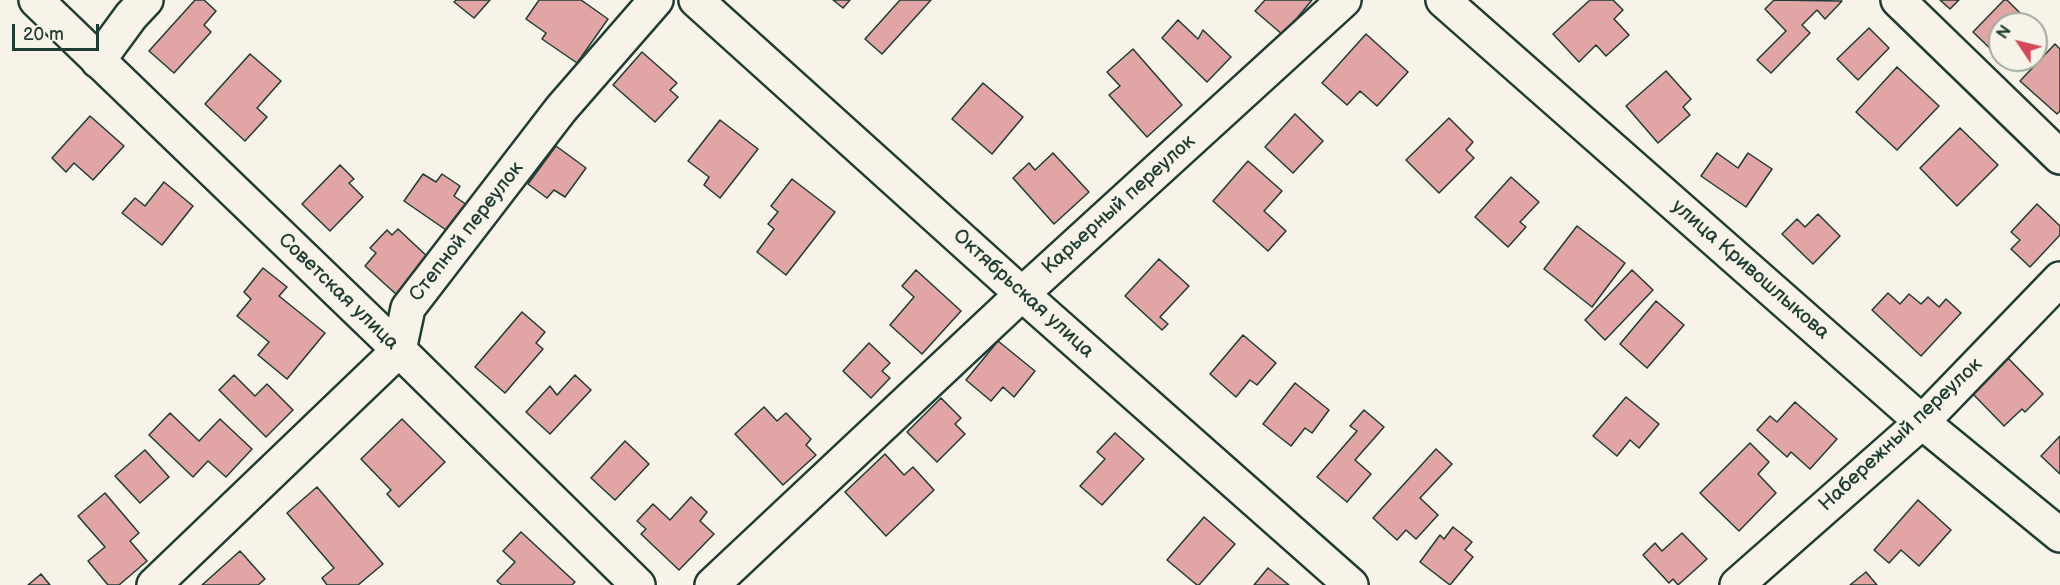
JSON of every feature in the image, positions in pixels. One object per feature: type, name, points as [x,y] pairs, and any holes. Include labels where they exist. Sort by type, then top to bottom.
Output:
[{"type":"street","name":"Советская улица","points":[[36,0],[399,350],[638,585]]},
{"type":"street","points":[[98,61],[131,16],[146,0]]},
{"type":"street","name":"Степной переулок","points":[[399,350],[408,308],[561,110],[656,0]]},
{"type":"street","name":"Октябрьская улица","points":[[696,0],[1022,294],[1351,585]]},
{"type":"street","name":"Карьерный переулок","points":[[712,585],[1022,294],[1344,0]]},
{"type":"street","name":"улица Кривошлыкова","points":[[1443,0],[1922,422],[2060,535]]},
{"type":"street","points":[[1898,0],[2060,157]]},
{"type":"street","name":"Набережный переулок","points":[[1737,585],[1922,422],[2060,279]]},
{"type":"street","points":[[154,585],[399,350]]},
{"type":"building","points":[[195,0],[204,0],[216,11],[204,25],[211,32],[174,73],[149,51]]},
{"type":"building","points":[[456,0],[490,0],[474,18],[454,2]]},
{"type":"building","points":[[539,0],[581,0],[608,19],[577,63],[542,39],[546,33],[526,19]]},
{"type":"building","points":[[833,0],[850,0],[843,8]]},
{"type":"building","points":[[900,0],[931,0],[882,54],[865,39]]},
{"type":"building","points":[[1265,0],[1312,0],[1283,35],[1255,11]]},
{"type":"building","points":[[1590,0],[1613,0],[1623,10],[1614,19],[1629,35],[1606,56],[1596,45],[1579,62],[1553,34]]},
{"type":"building","points":[[1774,0],[1842,1],[1825,19],[1817,10],[1802,25],[1810,33],[1771,73],[1757,60],[1786,31],[1765,9]]},
{"type":"building","points":[[1940,0],[1959,0],[1950,9]]},
{"type":"building","points":[[2004,0],[2007,0],[2019,12],[1992,12]]},
{"type":"building","points":[[1988,17],[1988,46],[1973,32]]},
{"type":"building","points":[[1178,20],[1198,39],[1203,30],[1231,57],[1207,82],[1162,38]]},
{"type":"building","points":[[1869,28],[1889,48],[1858,80],[1837,59]]},
{"type":"building","points":[[1366,34],[1408,72],[1377,106],[1360,91],[1347,105],[1322,83]]},
{"type":"building","points":[[2055,44],[2060,49],[2060,111],[2057,114],[2020,81],[2029,72],[2048,72],[2048,51]]},
{"type":"building","points":[[1133,49],[1182,105],[1147,137],[1109,95],[1120,86],[1107,72]]},
{"type":"building","points":[[642,52],[677,83],[670,90],[678,97],[655,122],[613,85]]},
{"type":"building","points":[[250,54],[281,81],[257,108],[267,117],[245,141],[205,104]]},
{"type":"building","points":[[1897,67],[1939,106],[1897,150],[1856,112]]},
{"type":"building","points":[[1666,71],[1691,99],[1683,107],[1690,115],[1658,143],[1626,106]]},
{"type":"building","points":[[983,83],[1023,117],[992,154],[952,119]]},
{"type":"building","points":[[1295,114],[1323,141],[1293,173],[1265,147]]},
{"type":"building","points":[[90,116],[124,146],[93,180],[74,163],[66,172],[52,158]]},
{"type":"building","points":[[1449,118],[1473,142],[1466,150],[1474,158],[1439,193],[1406,160]]},
{"type":"building","points":[[720,120],[758,149],[720,198],[704,185],[709,177],[688,161]]},
{"type":"building","points":[[1960,128],[1998,165],[1957,206],[1920,168]]},
{"type":"building","points":[[556,146],[586,168],[565,197],[554,190],[547,198],[528,184]]},
{"type":"building","points":[[1053,153],[1089,192],[1054,224],[1013,178],[1029,163],[1035,170]]},
{"type":"building","points":[[1717,153],[1738,168],[1748,153],[1772,169],[1746,207],[1701,176]]},
{"type":"building","points":[[1248,161],[1282,191],[1264,211],[1286,231],[1268,251],[1213,201]]},
{"type":"building","points":[[340,165],[354,179],[349,183],[363,197],[330,231],[302,204]]},
{"type":"building","points":[[423,174],[436,182],[442,174],[460,186],[454,196],[467,205],[449,232],[404,201]]},
{"type":"building","points":[[1511,177],[1539,202],[1520,222],[1526,227],[1508,247],[1475,217]]},
{"type":"building","points":[[792,179],[835,212],[786,275],[757,252],[774,229],[768,224],[778,212],[771,206]]},
{"type":"building","points":[[164,182],[193,206],[162,245],[122,213],[135,198],[145,206]]},
{"type":"building","points":[[2037,204],[2060,226],[2060,235],[2030,267],[2011,249],[2020,240],[2011,232]]},
{"type":"building","points":[[1818,214],[1840,236],[1813,264],[1782,234],[1797,219],[1805,227]]},
{"type":"building","points":[[1577,226],[1625,263],[1592,307],[1544,269]]},
{"type":"building","points":[[398,229],[430,259],[397,295],[365,266],[376,253],[370,248],[387,230],[392,235]]},
{"type":"building","points":[[1159,259],[1189,286],[1160,317],[1168,324],[1162,330],[1125,296]]},
{"type":"building","points":[[263,268],[287,287],[279,296],[325,333],[287,379],[258,355],[269,342],[237,316],[251,299],[244,292]]},
{"type":"building","points":[[916,270],[961,311],[922,354],[890,325],[914,297],[902,286]]},
{"type":"building","points":[[1632,270],[1653,290],[1605,340],[1585,320]]},
{"type":"building","points":[[1888,293],[1900,304],[1909,294],[1921,304],[1928,297],[1939,307],[1946,299],[1961,313],[1921,356],[1872,310]]},
{"type":"building","points":[[1656,301],[1684,325],[1647,368],[1620,344]]},
{"type":"building","points":[[522,312],[545,332],[536,343],[543,349],[505,393],[475,367]]},
{"type":"building","points":[[1243,335],[1276,363],[1257,385],[1250,380],[1236,397],[1210,374]]},
{"type":"building","points":[[998,341],[1035,371],[1014,397],[1003,387],[991,401],[966,380]]},
{"type":"building","points":[[869,343],[890,363],[882,371],[890,378],[871,398],[843,371]]},
{"type":"building","points":[[2008,358],[2043,394],[2025,412],[2022,409],[2004,426],[1972,393]]},
{"type":"building","points":[[234,375],[255,396],[267,384],[293,410],[266,437],[219,390]]},
{"type":"building","points":[[575,375],[591,390],[550,434],[526,412],[550,386],[557,395]]},
{"type":"building","points":[[1295,383],[1329,410],[1312,433],[1305,428],[1291,446],[1263,424]]},
{"type":"building","points":[[1626,397],[1659,424],[1639,448],[1630,440],[1617,456],[1593,436]]},
{"type":"building","points":[[941,398],[961,418],[955,424],[965,434],[937,462],[907,432]]},
{"type":"building","points":[[1795,402],[1837,439],[1810,469],[1791,452],[1787,457],[1757,430],[1770,416],[1777,422]]},
{"type":"building","points":[[764,407],[777,421],[786,413],[811,439],[806,445],[816,455],[783,485],[735,434]]},
{"type":"building","points":[[1364,410],[1384,427],[1355,460],[1371,474],[1347,502],[1317,477],[1357,431],[1350,426]]},
{"type":"building","points":[[170,413],[199,441],[220,419],[252,449],[226,477],[208,461],[193,477],[149,435]]},
{"type":"building","points":[[402,419],[445,462],[399,507],[387,494],[391,490],[361,459]]},
{"type":"building","points":[[1115,433],[1144,459],[1102,505],[1080,486],[1105,459],[1097,452]]},
{"type":"building","points":[[2060,436],[2060,474],[2041,456]]},
{"type":"building","points":[[625,441],[649,464],[615,500],[591,478]]},
{"type":"building","points":[[1750,443],[1769,462],[1758,474],[1776,493],[1739,531],[1700,493]]},
{"type":"building","points":[[1436,449],[1452,464],[1420,498],[1438,515],[1416,539],[1406,530],[1397,540],[1373,518]]},
{"type":"building","points":[[145,450],[169,477],[140,503],[115,476]]},
{"type":"building","points":[[885,454],[904,475],[913,467],[934,490],[886,536],[845,492]]},
{"type":"building","points":[[317,487],[383,564],[358,585],[327,585],[322,578],[334,568],[287,513]]},
{"type":"building","points":[[105,493],[139,533],[130,541],[147,561],[119,585],[108,585],[88,561],[105,547],[78,516]]},
{"type":"building","points":[[691,497],[707,512],[700,521],[714,534],[679,570],[641,534],[646,529],[637,521],[653,504],[670,520]]},
{"type":"building","points":[[1918,500],[1951,530],[1919,566],[1901,550],[1889,563],[1874,550]]},
{"type":"building","points":[[1204,517],[1235,544],[1197,585],[1167,560]]},
{"type":"building","points":[[1453,527],[1472,542],[1465,550],[1473,557],[1450,585],[1420,562],[1440,535],[1444,539]]},
{"type":"building","points":[[521,532],[575,582],[572,585],[502,585],[497,581],[515,562],[503,551]]},
{"type":"building","points":[[1682,533],[1707,559],[1678,585],[1673,579],[1669,583],[1643,555],[1655,543],[1662,551]]},
{"type":"building","points":[[240,551],[265,579],[258,585],[202,585]]},
{"type":"building","points":[[1268,568],[1289,585],[1254,585]]},
{"type":"building","points":[[1866,572],[1877,585],[1850,585]]},
{"type":"building","points":[[41,574],[50,585],[28,585]]}]
